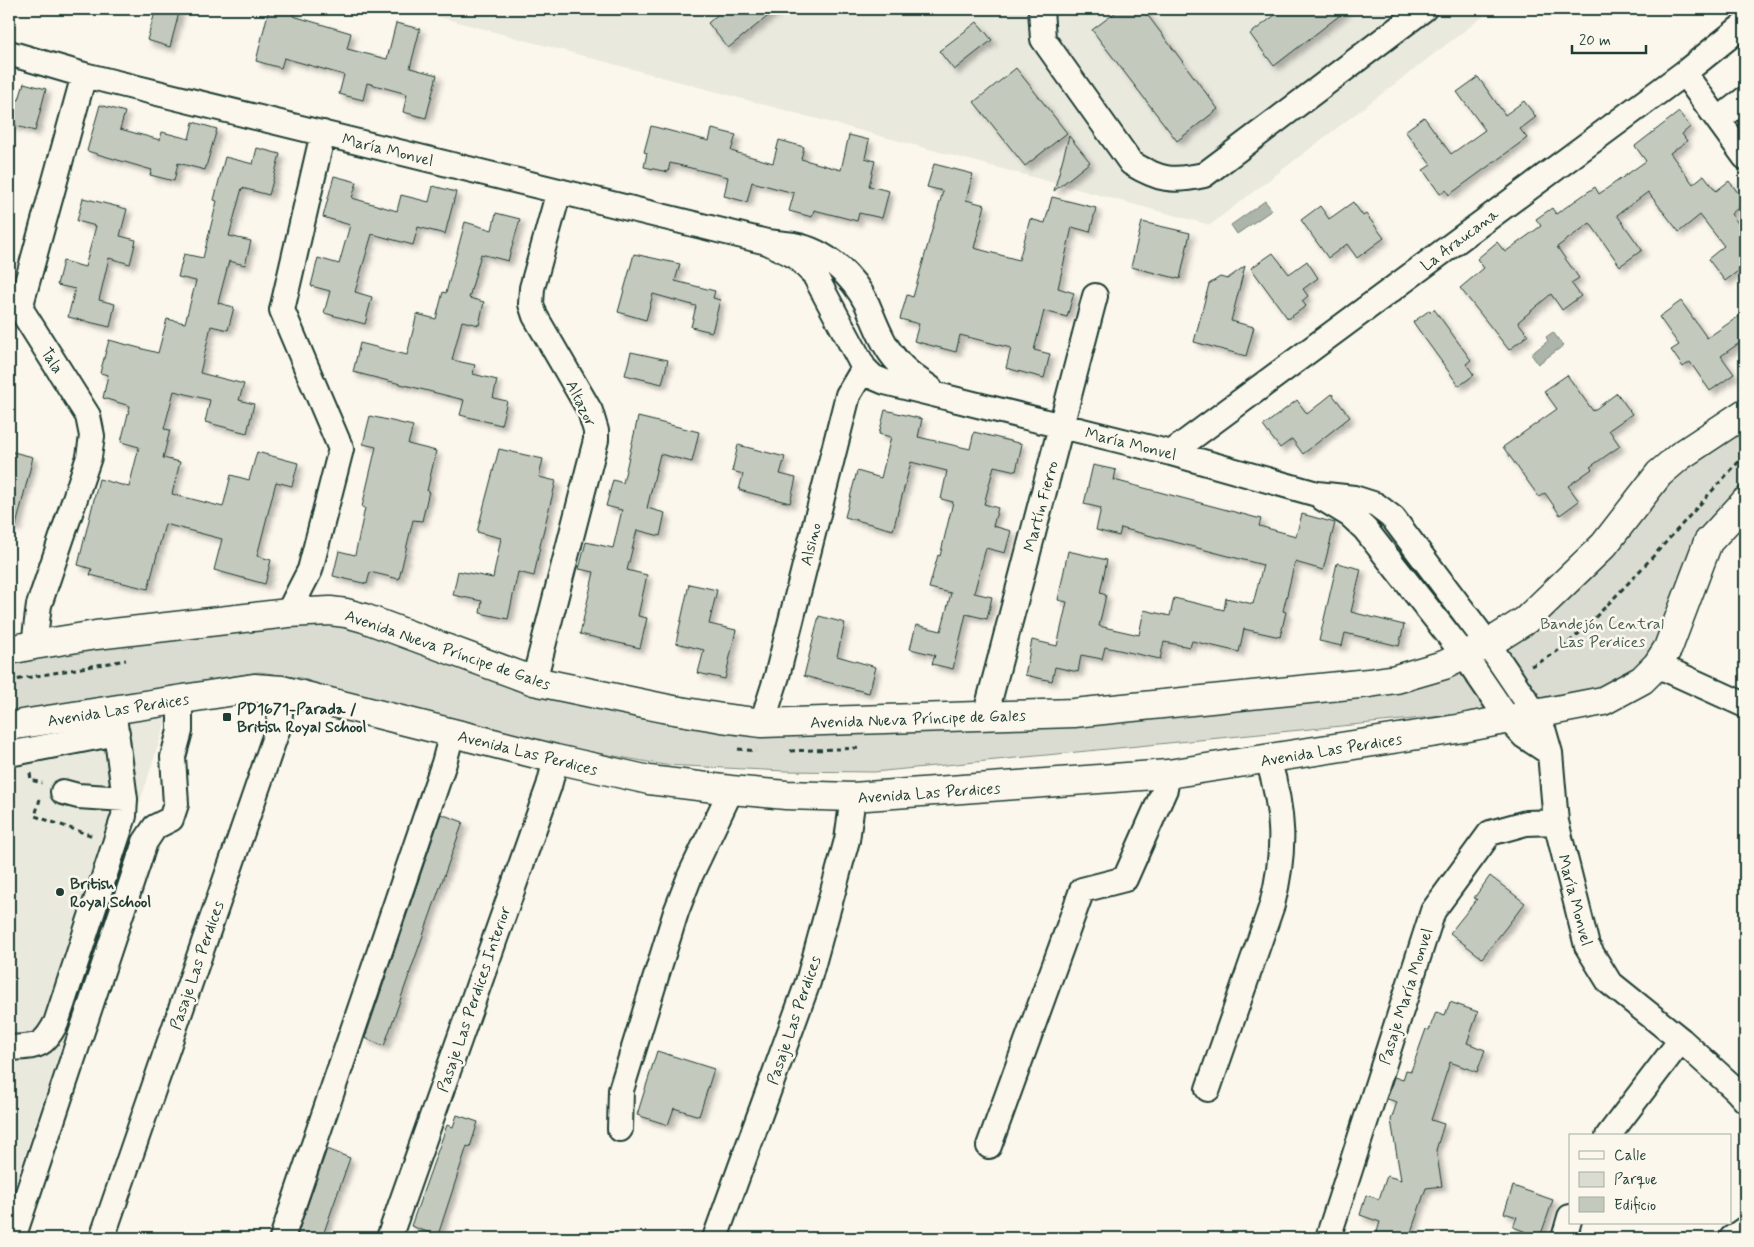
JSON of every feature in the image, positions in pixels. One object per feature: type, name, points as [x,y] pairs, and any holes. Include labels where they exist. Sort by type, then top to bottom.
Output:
[{"type":"main road","name":"Avenida Nueva Príncipe de Gales","points":[[21,648],[123,632],[288,613],[330,611],[346,613],[534,681],[668,709],[762,723],[1074,713],[1369,683],[1396,679],[1444,665],[1477,650],[1526,620],[1604,546],[1659,474],[1680,456],[1745,413]]},
{"type":"main road","name":"Avenida Las Perdices","points":[[9,726],[115,721],[180,699],[254,688],[282,690],[556,760],[649,780],[731,790],[786,795],[853,797],[1168,774],[1464,728],[1603,701],[1642,680],[1657,665],[1668,648],[1708,542],[1745,502]]},
{"type":"street","points":[[1041,9],[1043,39],[1131,163],[1148,174],[1166,179],[1204,175],[1424,9]]},
{"type":"street","name":"La Araucana","points":[[1171,453],[1684,73],[1745,24]]},
{"type":"street","name":"María Monvel","points":[[9,53],[84,75],[767,242],[796,246],[818,254],[834,263],[857,288],[890,352],[908,373],[944,397]]},
{"type":"street","points":[[1684,73],[1745,157]]},
{"type":"street","name":"Tala","points":[[21,648],[39,605],[89,457],[92,436],[88,416],[20,308],[84,75]]},
{"type":"street","points":[[1718,120],[1745,99]]},
{"type":"street","points":[[288,613],[310,570],[341,449],[282,310],[323,133]]},
{"type":"street","name":"Altazor","points":[[534,681],[596,440],[596,431],[590,411],[535,316],[531,304],[532,288],[559,191]]},
{"type":"street","name":"María Monvel","points":[[767,242],[798,257],[814,274],[864,368],[873,377],[885,382],[1171,453],[1317,494],[1354,498],[1376,504],[1393,518],[1477,650],[1508,719],[1524,736],[1550,753]]},
{"type":"street","name":"Martín Fierro","points":[[984,716],[1095,296]]},
{"type":"street","name":"Alsino","points":[[762,723],[777,676],[848,395],[864,368]]},
{"type":"street","name":"María Monvel","points":[[1477,650],[1509,675],[1536,715],[1544,732],[1550,753],[1556,822],[1586,946],[1609,982],[1680,1040],[1745,1100]]},
{"type":"street","points":[[1657,665],[1745,705]]},
{"type":"street","name":"Pasaje Las Perdices","points":[[102,1238],[279,725],[282,690]]},
{"type":"street","points":[[14,1238],[145,842],[155,827],[171,819],[176,804],[173,757],[180,732],[180,699]]},
{"type":"street","points":[[9,754],[115,721],[125,799],[124,816],[56,1023],[47,1039],[36,1046],[9,1048]]},
{"type":"street","points":[[282,1238],[444,763],[452,733]]},
{"type":"street","points":[[1208,1089],[1272,905],[1278,882],[1282,842],[1280,810],[1268,759]]},
{"type":"street","name":"Pasaje Las Perdices Interior","points":[[389,1238],[556,760]]},
{"type":"street","points":[[990,1146],[1082,890],[1125,879],[1165,789],[1168,774]]},
{"type":"street","points":[[620,1129],[621,1090],[676,912],[690,876],[731,790]]},
{"type":"street","points":[[63,792],[78,796],[125,799]]},
{"type":"street","name":"Pasaje Las Perdices","points":[[715,1238],[808,982],[847,840],[853,797]]},
{"type":"street","name":"Pasaje María Monvel","points":[[1328,1238],[1433,911],[1490,833],[1526,823],[1556,822]]},
{"type":"street","points":[[1610,1134],[1680,1040]]},
{"type":"street","points":[[1564,1238],[1569,1220]]},
{"type":"street","points":[[1732,1238],[1745,1229]]},
{"type":"path","points":[[1509,675],[1546,660],[1581,632],[1631,581],[1745,455]]},
{"type":"path","points":[[9,681],[129,660]]},
{"type":"path","points":[[730,747],[758,751]]},
{"type":"path","points":[[788,751],[866,748]]},
{"type":"shaded area","points":[[409,9],[1493,9],[1210,225]]},
{"type":"shaded area","points":[[1265,201],[1272,210],[1237,234],[1231,225]]},
{"type":"shaded area","points":[[1553,332],[1563,346],[1538,364],[1531,354],[1548,341],[1546,337]]},
{"type":"shaded area","name":"British Royal School","points":[[169,712],[62,1045],[9,1202],[9,740],[95,720]]},
{"type":"green space","name":"Bandejón Central Las Perdices","points":[[1745,419],[1745,487],[1735,495],[1663,645],[1601,695],[1473,713],[874,772],[785,771],[665,765],[564,747],[480,724],[356,697],[301,678],[259,672],[9,713],[9,662],[66,652],[330,622],[733,731],[1374,690],[1502,643],[1668,469]]},
{"type":"building","points":[[156,9],[180,9],[170,47],[147,40]]},
{"type":"building","points":[[269,9],[295,9],[293,16],[351,33],[347,49],[387,59],[396,23],[420,29],[410,68],[437,75],[426,118],[403,112],[407,94],[367,83],[363,100],[339,94],[344,75],[284,58],[281,68],[256,61]]},
{"type":"building","points":[[724,9],[777,9],[728,48],[708,23]]},
{"type":"building","points":[[1120,9],[1143,9],[1218,109],[1177,141],[1092,30]]},
{"type":"building","points":[[1283,9],[1348,9],[1274,66],[1250,34]]},
{"type":"building","points":[[977,22],[992,40],[954,70],[939,51]]},
{"type":"building","points":[[1016,68],[1067,133],[1025,166],[974,102]]},
{"type":"building","points":[[1478,77],[1505,115],[1524,101],[1536,117],[1520,129],[1527,138],[1449,195],[1446,190],[1440,194],[1423,170],[1431,165],[1405,131],[1424,117],[1451,154],[1485,130],[1457,92]]},
{"type":"building","points":[[24,83],[46,89],[35,131],[9,124],[9,97],[19,100]]},
{"type":"building","points":[[100,105],[125,112],[120,129],[160,140],[162,132],[189,139],[193,122],[217,129],[205,170],[178,163],[174,181],[150,175],[152,170],[87,151]]},
{"type":"building","points":[[1679,112],[1690,127],[1682,134],[1687,141],[1670,153],[1693,184],[1704,175],[1716,191],[1729,181],[1745,202],[1731,214],[1744,231],[1745,229],[1745,273],[1742,268],[1725,281],[1708,259],[1724,246],[1700,215],[1679,232],[1648,192],[1617,215],[1642,250],[1620,266],[1590,223],[1557,247],[1579,278],[1571,283],[1581,296],[1562,310],[1551,294],[1518,322],[1528,335],[1509,350],[1460,288],[1484,268],[1477,259],[1497,242],[1505,252],[1541,226],[1536,219],[1552,208],[1556,214],[1595,187],[1599,194],[1646,161],[1635,146]]},
{"type":"building","points":[[651,126],[709,141],[712,129],[736,135],[731,151],[773,163],[779,140],[804,147],[801,159],[841,170],[849,135],[869,140],[865,158],[875,161],[869,186],[889,191],[882,218],[859,213],[857,221],[814,210],[812,217],[789,211],[794,193],[752,182],[747,202],[724,196],[728,177],[670,163],[668,172],[644,167],[647,153],[644,152]]},
{"type":"building","points":[[1069,136],[1090,162],[1054,191]]},
{"type":"building","points":[[257,148],[280,154],[269,195],[242,188],[229,236],[251,241],[245,265],[229,261],[218,303],[234,307],[228,330],[211,326],[200,373],[244,384],[239,400],[254,404],[247,433],[205,422],[210,400],[174,391],[164,429],[170,430],[163,458],[180,462],[172,494],[223,507],[231,475],[249,480],[257,452],[298,463],[292,486],[276,482],[257,556],[271,560],[265,584],[214,570],[222,539],[165,524],[148,589],[90,575],[92,569],[78,565],[99,479],[129,487],[139,447],[121,442],[130,406],[103,398],[108,375],[100,373],[109,340],[158,353],[167,319],[185,323],[196,281],[178,277],[184,254],[203,258],[217,201],[214,200],[225,157],[253,164]]},
{"type":"building","points":[[934,164],[973,174],[966,200],[985,205],[974,248],[1019,260],[1030,219],[1045,223],[1052,197],[1096,208],[1090,232],[1072,227],[1058,288],[1074,293],[1067,317],[1044,311],[1034,350],[1050,354],[1044,378],[1006,368],[1011,348],[960,335],[956,352],[914,341],[919,324],[900,319],[907,295],[913,297],[943,191],[927,187]]},
{"type":"building","points":[[334,176],[357,182],[352,198],[397,211],[401,195],[429,202],[433,186],[456,192],[445,234],[418,227],[413,245],[372,234],[355,292],[372,297],[365,324],[324,313],[330,291],[311,286],[318,258],[339,264],[350,225],[323,217]]},
{"type":"building","points":[[83,198],[127,209],[120,236],[136,240],[130,264],[109,258],[99,300],[115,304],[110,327],[68,317],[75,289],[57,285],[63,261],[85,267],[96,226],[77,221]]},
{"type":"building","points":[[1353,202],[1363,216],[1366,214],[1384,238],[1357,258],[1347,244],[1328,258],[1301,220],[1320,206],[1329,219]]},
{"type":"building","points":[[496,213],[520,219],[508,261],[481,254],[469,298],[484,302],[479,325],[462,321],[452,360],[475,365],[473,374],[497,380],[493,398],[507,401],[501,425],[460,415],[464,400],[353,372],[360,343],[407,355],[417,314],[436,319],[443,292],[446,293],[465,222],[492,230]]},
{"type":"building","points":[[1142,222],[1190,233],[1180,279],[1131,267]]},
{"type":"building","points":[[1273,253],[1289,274],[1307,261],[1318,278],[1303,289],[1308,296],[1302,301],[1306,306],[1288,319],[1251,268]]},
{"type":"building","points":[[634,254],[680,264],[675,281],[715,291],[713,298],[720,300],[712,332],[691,327],[696,306],[653,294],[646,320],[618,312]]},
{"type":"building","points":[[1245,266],[1231,321],[1254,327],[1246,356],[1194,342],[1209,284],[1220,277],[1227,279]]},
{"type":"building","points":[[1681,301],[1707,338],[1745,312],[1745,339],[1721,356],[1734,374],[1710,391],[1690,362],[1683,367],[1671,350],[1679,345],[1659,317]]},
{"type":"building","points":[[1434,309],[1471,360],[1466,364],[1474,375],[1459,386],[1413,322]]},
{"type":"building","points":[[631,352],[668,360],[662,384],[625,375]]},
{"type":"building","points":[[1567,375],[1593,411],[1617,393],[1632,414],[1609,430],[1620,446],[1590,467],[1592,469],[1568,486],[1579,501],[1560,515],[1545,493],[1539,497],[1503,447],[1557,409],[1544,391]]},
{"type":"building","points":[[1332,394],[1350,417],[1303,454],[1292,439],[1280,448],[1263,426],[1297,400],[1307,414]]},
{"type":"building","points":[[885,410],[922,419],[918,437],[970,449],[974,432],[1022,444],[1016,471],[994,466],[984,504],[998,508],[993,526],[1011,531],[1005,553],[986,548],[974,593],[992,597],[987,619],[966,614],[953,669],[932,664],[935,655],[910,649],[916,625],[941,631],[951,593],[929,588],[938,555],[940,556],[953,502],[941,499],[947,471],[911,462],[893,530],[845,517],[857,471],[881,478],[891,437],[879,434]]},
{"type":"building","points":[[370,416],[413,426],[408,444],[436,451],[422,521],[413,520],[399,579],[370,572],[367,584],[333,576],[339,551],[355,555],[365,508],[362,507],[376,447],[363,444]]},
{"type":"building","points":[[638,417],[699,432],[692,462],[660,454],[647,508],[665,513],[660,536],[637,530],[627,570],[647,575],[638,616],[647,618],[640,648],[580,634],[594,572],[579,569],[586,542],[613,548],[622,510],[606,506],[613,480],[623,483]]},
{"type":"building","points":[[738,445],[785,457],[780,474],[796,478],[790,503],[739,490],[743,474],[732,471]]},
{"type":"building","points":[[499,449],[543,459],[539,477],[556,481],[534,576],[518,572],[508,619],[480,613],[482,601],[453,595],[458,571],[493,578],[501,538],[477,532]]},
{"type":"building","points":[[9,451],[33,457],[16,526],[9,525]]},
{"type":"building","points":[[1093,465],[1116,470],[1114,480],[1261,519],[1259,526],[1296,536],[1302,514],[1335,523],[1323,570],[1295,562],[1283,611],[1286,612],[1280,637],[1244,629],[1239,652],[1192,641],[1190,647],[1164,642],[1160,659],[1105,647],[1102,659],[1081,655],[1078,672],[1055,667],[1052,681],[1025,675],[1032,640],[1057,646],[1067,602],[1058,600],[1068,551],[1107,560],[1100,593],[1106,595],[1099,626],[1139,635],[1144,610],[1170,616],[1174,598],[1224,610],[1226,598],[1253,604],[1263,565],[1121,528],[1119,536],[1096,530],[1101,508],[1084,504]]},
{"type":"building","points":[[1337,563],[1361,569],[1351,612],[1404,625],[1399,646],[1345,633],[1342,646],[1319,641]]},
{"type":"building","points":[[689,584],[717,590],[709,624],[736,630],[725,679],[698,673],[704,650],[676,643]]},
{"type":"building","points":[[819,616],[845,623],[837,656],[876,667],[869,693],[804,676]]},
{"type":"building","points":[[441,814],[463,822],[384,1046],[365,1038]]},
{"type":"building","points":[[1490,876],[1525,903],[1482,958],[1450,933],[1477,899],[1474,898]]},
{"type":"building","points":[[1450,1002],[1478,1012],[1467,1043],[1485,1050],[1477,1072],[1450,1062],[1431,1120],[1444,1124],[1436,1150],[1442,1186],[1426,1188],[1409,1238],[1375,1238],[1380,1222],[1360,1215],[1366,1195],[1379,1199],[1387,1176],[1401,1180],[1391,1120],[1397,1102],[1387,1099],[1394,1077],[1403,1080],[1406,1070],[1411,1071],[1426,1029],[1429,1030],[1436,1012],[1445,1015]]},
{"type":"building","points":[[657,1051],[714,1069],[699,1116],[674,1108],[668,1125],[637,1115]]},
{"type":"building","points":[[457,1115],[478,1122],[470,1147],[467,1146],[438,1235],[411,1226],[447,1125],[453,1127]]},
{"type":"building","points":[[327,1149],[350,1158],[322,1238],[296,1238]]},
{"type":"building","points":[[1513,1186],[1553,1200],[1540,1237],[1513,1227],[1517,1217],[1504,1213]]},
{"type":"place","name":"PD1671-Parada / British Royal School","points":[[227,717]]},
{"type":"place","name":"British Royal School","points":[[60,892]]}]
